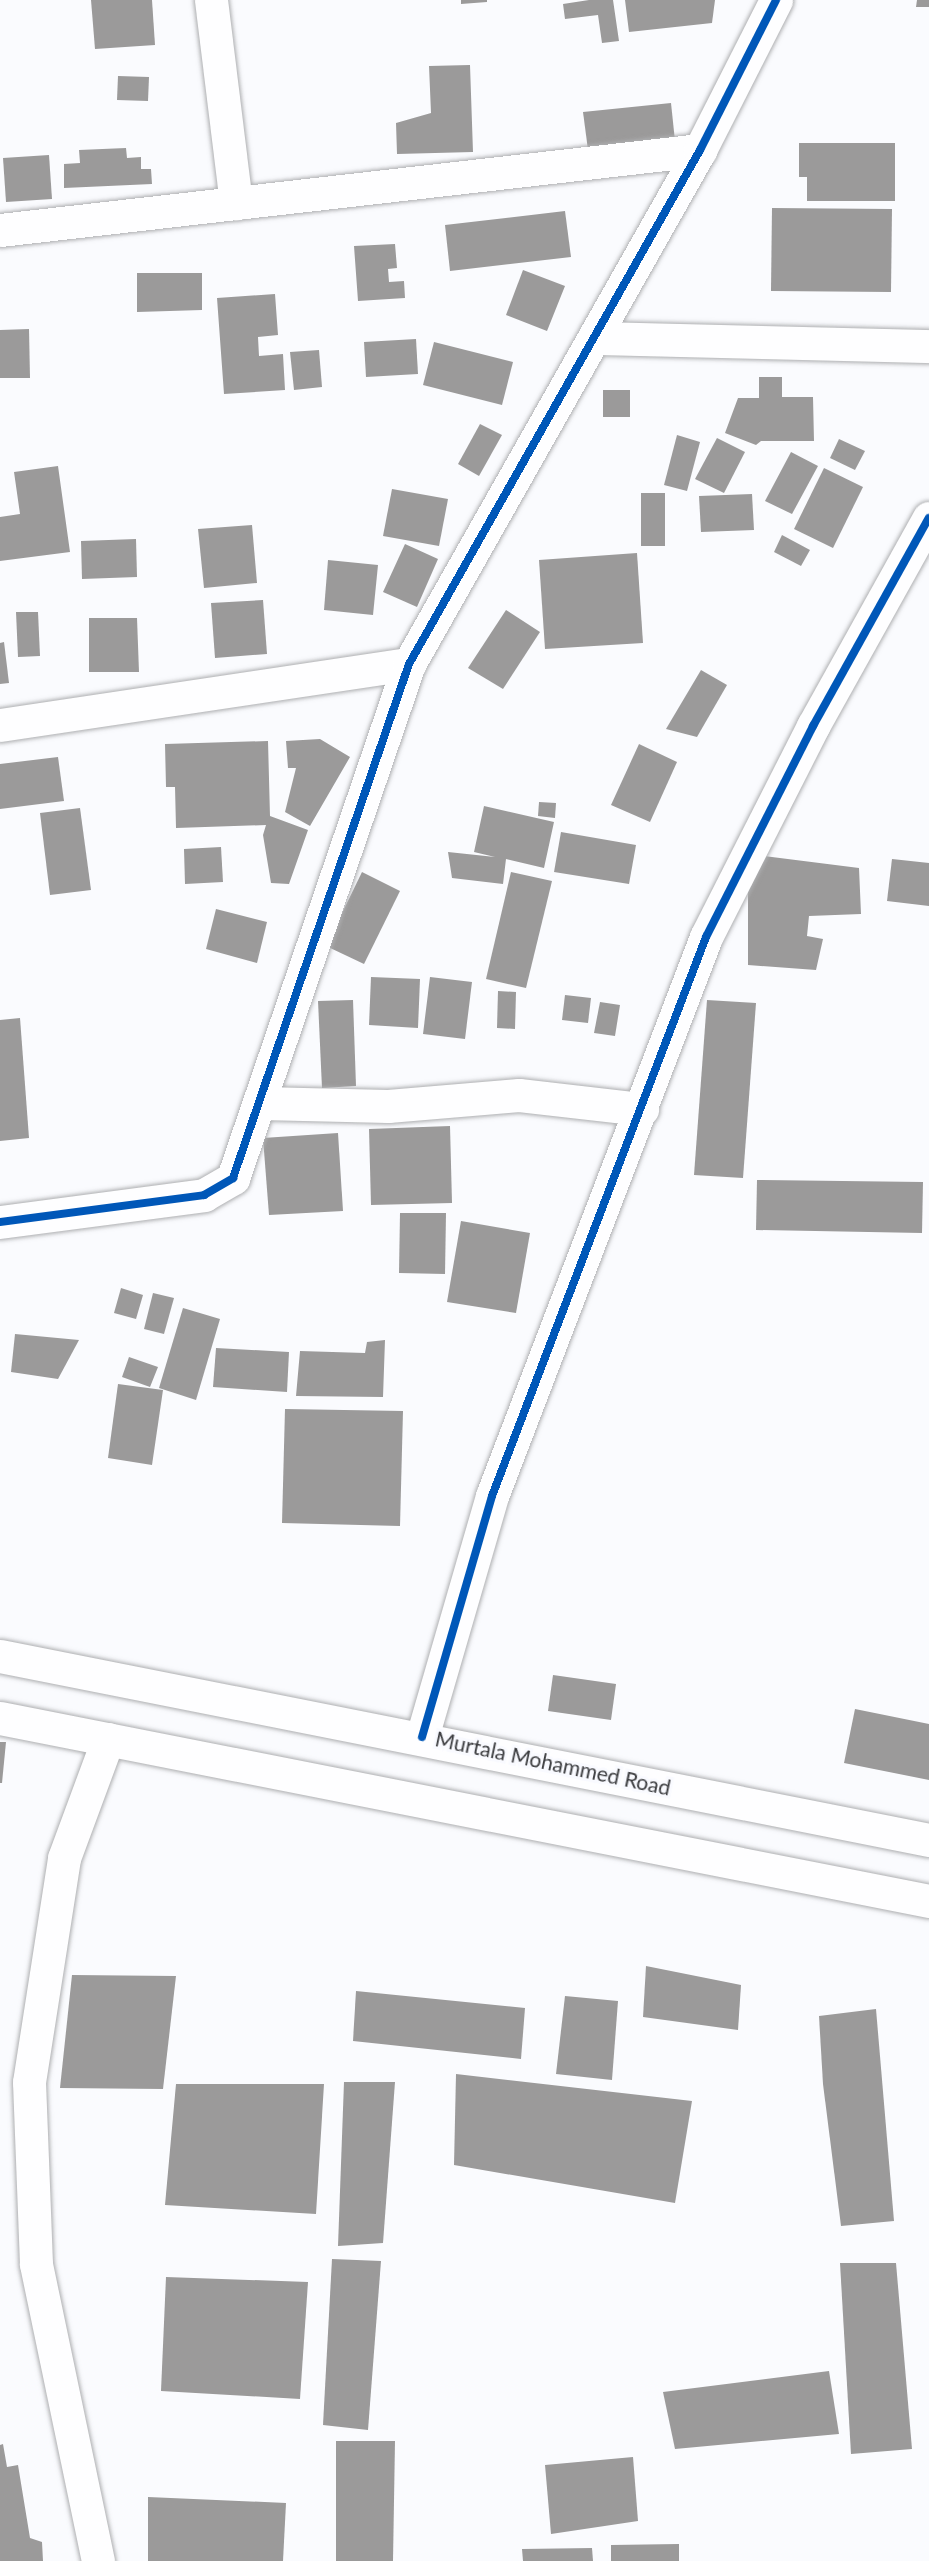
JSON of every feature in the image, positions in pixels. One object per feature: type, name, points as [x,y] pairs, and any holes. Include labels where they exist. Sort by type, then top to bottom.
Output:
[{"type":"street","points":[[211,0],[236,203]]},
{"type":"street","points":[[0,1222],[204,1195],[233,1178],[261,1103],[409,664],[700,150],[776,0]]},
{"type":"street","points":[[0,230],[700,150]]},
{"type":"street","points":[[594,338],[929,346]]},
{"type":"street","points":[[422,1737],[492,1496],[706,937],[813,726],[929,518]]},
{"type":"street","points":[[0,725],[409,664]]},
{"type":"street","points":[[261,1103],[388,1106],[519,1095],[642,1109]]},
{"type":"street","name":"Murtala Mohammed Road","points":[[0,1656],[422,1737],[929,1840]]},
{"type":"street","points":[[0,1718],[929,1901]]},
{"type":"street","points":[[98,2561],[36,2264],[29,2082],[64,1858],[108,1739]]},
{"type":"building","points":[[91,0],[152,0],[155,45],[95,49]]},
{"type":"building","points":[[461,0],[487,0],[487,2],[461,4]]},
{"type":"building","points":[[589,0],[613,0],[619,41],[602,43],[598,15],[565,19],[563,4]]},
{"type":"building","points":[[625,0],[715,0],[712,23],[629,32]]},
{"type":"building","points":[[917,0],[929,0],[929,7],[916,7]]},
{"type":"building","points":[[470,65],[473,152],[397,154],[396,123],[431,113],[429,66]]},
{"type":"building","points":[[118,76],[149,77],[148,101],[117,100]]},
{"type":"building","points":[[671,103],[675,141],[588,150],[583,112]]},
{"type":"building","points":[[799,143],[895,143],[895,201],[807,201],[807,177],[799,177]]},
{"type":"building","points":[[126,148],[127,158],[141,157],[141,169],[151,169],[152,184],[64,188],[64,164],[80,163],[79,150]]},
{"type":"building","points":[[49,155],[52,199],[6,202],[3,158]]},
{"type":"building","points":[[772,208],[892,209],[891,292],[771,291]]},
{"type":"building","points":[[565,211],[571,257],[450,271],[445,225]]},
{"type":"building","points":[[395,244],[397,268],[388,269],[389,282],[404,281],[405,298],[358,301],[354,246]]},
{"type":"building","points":[[523,270],[565,286],[547,331],[506,315]]},
{"type":"building","points":[[137,273],[202,273],[202,310],[137,312]]},
{"type":"building","points":[[275,294],[278,335],[258,337],[259,356],[283,354],[285,390],[224,394],[217,298]]},
{"type":"building","points":[[29,329],[30,378],[0,378],[0,330]]},
{"type":"building","points":[[416,339],[418,374],[366,377],[364,342]]},
{"type":"building","points":[[434,342],[513,362],[502,405],[423,385]]},
{"type":"building","points":[[319,350],[322,387],[294,390],[290,352]]},
{"type":"building","points":[[759,377],[782,377],[782,397],[813,397],[814,441],[761,441],[756,445],[725,433],[738,398],[759,398]]},
{"type":"building","points":[[603,390],[630,390],[630,417],[603,417]]},
{"type":"building","points":[[480,424],[502,435],[479,476],[458,464]]},
{"type":"building","points":[[677,435],[700,442],[687,491],[664,485]]},
{"type":"building","points":[[717,438],[745,452],[724,493],[695,479]]},
{"type":"building","points":[[839,439],[865,451],[855,470],[830,458]]},
{"type":"building","points":[[791,452],[818,466],[792,514],[765,501]]},
{"type":"building","points":[[58,466],[70,552],[0,561],[0,517],[20,514],[14,472]]},
{"type":"building","points":[[824,468],[863,487],[833,548],[794,529]]},
{"type":"building","points":[[392,489],[448,499],[439,546],[383,536]]},
{"type":"building","points":[[641,493],[665,493],[665,546],[641,546]]},
{"type":"building","points":[[752,494],[754,530],[701,532],[699,496]]},
{"type":"building","points":[[252,525],[257,583],[204,588],[198,529]]},
{"type":"building","points":[[782,535],[810,550],[801,566],[774,552]]},
{"type":"building","points":[[136,539],[137,577],[82,579],[81,541]]},
{"type":"building","points":[[405,544],[438,559],[417,607],[383,592]]},
{"type":"building","points":[[637,553],[643,643],[545,649],[539,560]]},
{"type":"building","points":[[328,560],[378,565],[373,615],[324,610]]},
{"type":"building","points":[[263,600],[267,654],[215,658],[211,603]]},
{"type":"building","points":[[506,610],[540,632],[503,689],[468,668]]},
{"type":"building","points":[[16,612],[38,612],[40,656],[18,657]]},
{"type":"building","points":[[89,618],[137,618],[139,672],[89,672]]},
{"type":"building","points":[[4,642],[9,683],[0,684],[0,643]]},
{"type":"building","points":[[701,670],[727,685],[697,737],[666,729]]},
{"type":"building","points":[[320,739],[350,757],[310,826],[285,812],[296,768],[288,768],[286,741]]},
{"type":"building","points":[[268,741],[270,816],[308,830],[289,884],[271,883],[263,835],[266,825],[176,828],[175,787],[166,787],[165,744]]},
{"type":"building","points":[[639,744],[677,762],[650,822],[611,805]]},
{"type":"building","points":[[58,757],[64,801],[0,809],[0,764]]},
{"type":"building","points":[[539,802],[556,803],[555,818],[538,816]]},
{"type":"building","points":[[484,806],[554,822],[544,868],[506,859],[503,884],[452,878],[448,852],[495,857],[474,852]]},
{"type":"building","points":[[80,808],[91,890],[50,895],[40,813]]},
{"type":"building","points":[[561,832],[636,845],[629,884],[554,872]]},
{"type":"building","points":[[221,847],[223,882],[185,884],[184,849]]},
{"type":"building","points":[[748,854],[859,868],[861,914],[809,916],[807,936],[823,939],[816,970],[748,965]]},
{"type":"building","points":[[892,859],[929,863],[929,906],[887,901]]},
{"type":"building","points":[[362,872],[400,891],[364,964],[326,946]]},
{"type":"building","points":[[511,872],[552,881],[526,988],[486,979]]},
{"type":"building","points":[[216,909],[267,922],[257,963],[206,949]]},
{"type":"building","points":[[371,977],[420,979],[418,1028],[369,1025]]},
{"type":"building","points":[[430,977],[472,982],[465,1039],[423,1034]]},
{"type":"building","points":[[498,991],[516,992],[515,1029],[497,1028]]},
{"type":"building","points":[[565,995],[591,998],[588,1023],[562,1020]]},
{"type":"building","points":[[353,1000],[356,1086],[322,1088],[318,1001]]},
{"type":"building","points":[[707,1000],[756,1003],[743,1178],[694,1175]]},
{"type":"building","points":[[600,1002],[620,1005],[615,1036],[594,1033]]},
{"type":"building","points":[[20,1018],[29,1138],[0,1141],[0,1020]]},
{"type":"building","points":[[450,1126],[452,1203],[371,1205],[369,1129]]},
{"type":"building","points":[[338,1133],[343,1211],[269,1215],[263,1138]]},
{"type":"building","points":[[757,1180],[923,1182],[922,1233],[756,1230]]},
{"type":"building","points":[[400,1213],[446,1213],[445,1274],[399,1273]]},
{"type":"building","points":[[461,1221],[530,1233],[516,1313],[447,1302]]},
{"type":"building","points":[[121,1288],[143,1295],[136,1319],[114,1313]]},
{"type":"building","points":[[153,1293],[174,1298],[164,1334],[144,1329]]},
{"type":"building","points":[[183,1308],[220,1319],[196,1400],[159,1388]]},
{"type":"building","points":[[15,1334],[79,1340],[58,1379],[11,1372]]},
{"type":"building","points":[[385,1340],[383,1397],[296,1396],[300,1351],[365,1353],[367,1342]]},
{"type":"building","points":[[216,1348],[289,1352],[287,1392],[213,1387]]},
{"type":"building","points":[[129,1357],[158,1367],[150,1387],[122,1377]]},
{"type":"building","points":[[118,1384],[163,1390],[152,1465],[108,1458]]},
{"type":"building","points":[[285,1409],[403,1411],[400,1526],[282,1523]]},
{"type":"building","points":[[553,1675],[616,1684],[611,1720],[548,1711]]},
{"type":"building","points":[[855,1709],[929,1724],[929,1780],[844,1763]]},
{"type":"building","points":[[0,1742],[6,1742],[2,1783],[0,1783]]},
{"type":"building","points":[[646,1966],[741,1985],[738,2030],[643,2017]]},
{"type":"building","points":[[72,1975],[176,1976],[163,2089],[60,2088]]},
{"type":"building","points":[[356,1991],[525,2008],[521,2059],[353,2041]]},
{"type":"building","points":[[565,1996],[618,2001],[612,2080],[556,2074]]},
{"type":"building","points":[[876,2009],[894,2221],[841,2226],[823,2084],[819,2016]]},
{"type":"building","points":[[456,2074],[692,2101],[675,2203],[454,2165]]},
{"type":"building","points":[[344,2082],[395,2082],[383,2243],[338,2246]]},
{"type":"building","points":[[176,2084],[324,2084],[316,2214],[165,2205]]},
{"type":"building","points":[[332,2259],[381,2261],[368,2430],[323,2425]]},
{"type":"building","points":[[840,2263],[896,2263],[912,2449],[851,2454]]},
{"type":"building","points":[[166,2277],[308,2282],[300,2399],[161,2391]]},
{"type":"building","points":[[829,2371],[839,2434],[675,2449],[663,2392]]},
{"type":"building","points":[[336,2441],[395,2441],[393,2561],[336,2561]]},
{"type":"building","points":[[3,2444],[7,2467],[18,2465],[30,2538],[42,2542],[43,2561],[0,2561],[0,2445]]},
{"type":"building","points":[[633,2457],[638,2521],[551,2534],[545,2465]]},
{"type":"building","points":[[148,2497],[286,2503],[283,2561],[148,2561]]},
{"type":"building","points":[[679,2544],[679,2561],[611,2561],[611,2545]]},
{"type":"building","points":[[592,2548],[593,2561],[523,2561],[522,2549]]},
{"type":"cycle path","points":[[0,1222],[204,1195],[233,1178],[409,664],[700,150],[776,0]]},
{"type":"cycle path","points":[[422,1737],[492,1496],[706,937],[813,726],[929,518]]}]
